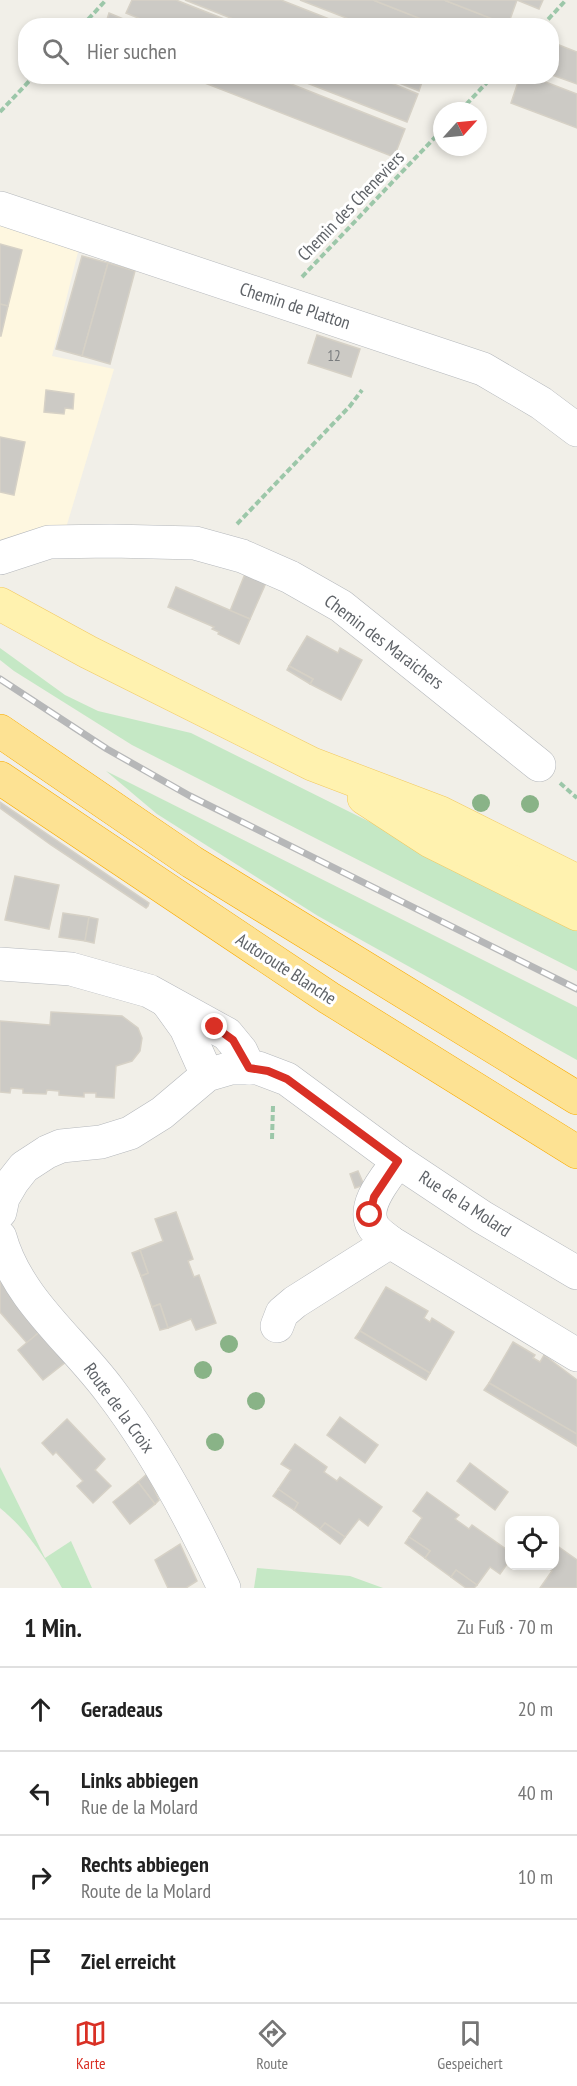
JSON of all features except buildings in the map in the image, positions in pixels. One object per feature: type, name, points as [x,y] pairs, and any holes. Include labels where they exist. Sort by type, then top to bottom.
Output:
[{"type":"highway","points":[[0,731],[192,862],[577,1098]]},
{"type":"highway","name":"Autoroute Blanche","points":[[0,778],[329,998],[577,1152]]},
{"type":"main road","points":[[0,604],[88,652],[312,764],[441,813],[577,880]]},
{"type":"main road","points":[[312,764],[430,841],[577,914]]},
{"type":"street","name":"Chemin de Platton","points":[[0,208],[483,369],[541,403],[577,430]]},
{"type":"street","name":"Chemin des Maraichers","points":[[0,558],[22,549],[62,541],[162,541],[218,548],[290,577],[341,606],[539,765]]},
{"type":"street","points":[[0,964],[70,969],[132,986],[162,998],[227,1034],[241,1051],[229,1070],[130,1133],[101,1142],[61,1146],[34,1159],[13,1181],[3,1198],[0,1212]]},
{"type":"street","name":"Rue de la Molard","points":[[229,1070],[268,1071],[287,1079],[398,1161],[482,1217],[577,1273]]},
{"type":"street","points":[[398,1161],[374,1197],[371,1222],[390,1242],[577,1355]]},
{"type":"street","name":"Route de la Croix","points":[[0,1237],[9,1265],[22,1284],[110,1390],[144,1438],[168,1478],[224,1588]]},
{"type":"street","points":[[277,1326],[282,1313],[295,1302],[390,1242]]},
{"type":"path","points":[[89,18],[106,0]]},
{"type":"path","points":[[549,18],[566,0]]},
{"type":"path","points":[[0,112],[26,84]]},
{"type":"path","points":[[468,102],[485,84]]},
{"type":"path","name":"Chemin des Cheneviers","points":[[279,301],[433,139]]},
{"type":"path","points":[[218,548],[240,520],[350,406],[362,390]]},
{"type":"shaded area","points":[[0,194],[85,224],[52,356],[114,369],[62,541],[0,558]]},
{"type":"green space","points":[[0,648],[65,695],[98,711],[191,733],[577,925],[577,971],[132,745],[14,671],[0,660]]},
{"type":"green space","points":[[106,771],[577,1007],[577,1060],[318,916],[157,814]]},
{"type":"green space","points":[[0,1467],[45,1558],[71,1541],[92,1588],[62,1588],[35,1545],[0,1508]]},
{"type":"green space","points":[[257,1568],[350,1576],[383,1588],[254,1588]]},
{"type":"railway","points":[[0,679],[107,749],[190,796],[577,989]]},
{"type":"route","points":[[215,1027],[233,1040],[249,1068],[258,1068],[287,1079],[398,1161],[374,1197],[370,1215]]}]
